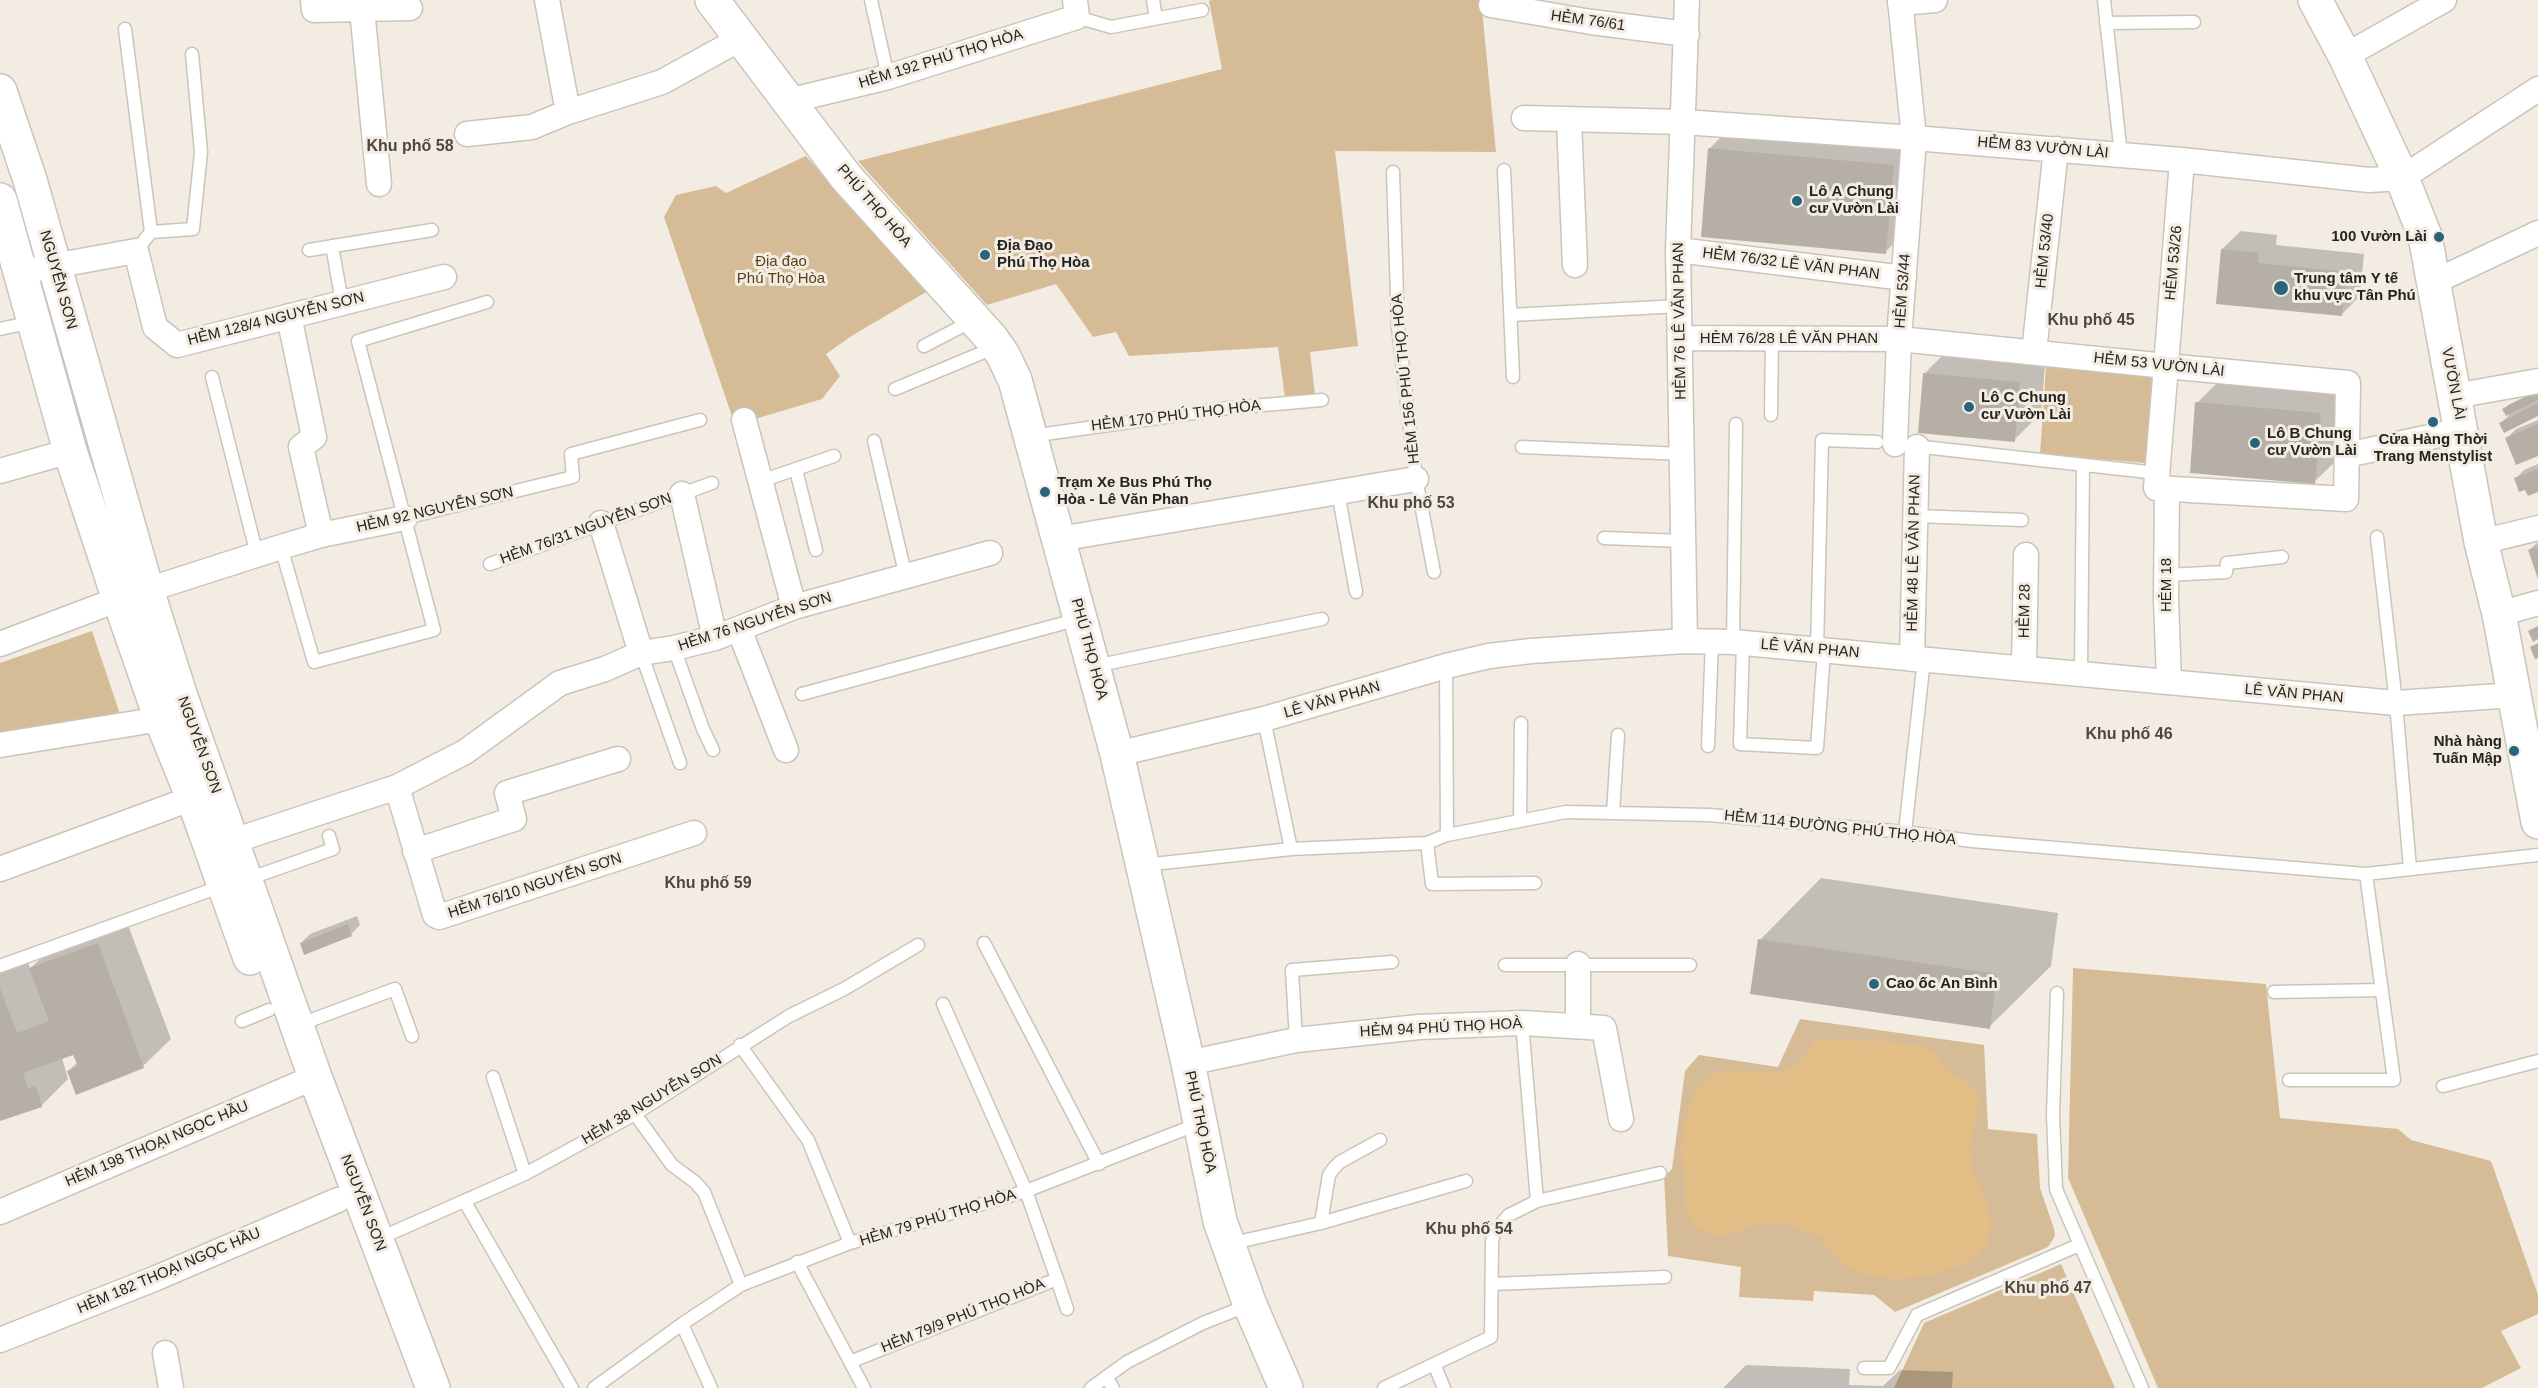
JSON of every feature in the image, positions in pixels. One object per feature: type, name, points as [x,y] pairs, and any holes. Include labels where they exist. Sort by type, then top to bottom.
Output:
[{"type":"street","points":[[313,0],[314,10],[410,8]]},
{"type":"street","points":[[547,0],[568,112]]},
{"type":"street","name":"PHÚ THỌ HÒA","points":[[712,0],[864,197],[998,346],[1015,380],[1118,754],[1228,1244],[1281,1384]]},
{"type":"street","name":"HẺM 76 LÊ VĂN PHAN","points":[[1685,641],[1678,250],[1687,0]]},
{"type":"street","points":[[1900,2],[1935,0]]},
{"type":"street","name":"VƯỜN LÀI","points":[[2315,0],[2345,56],[2402,178],[2425,236],[2481,542],[2499,614],[2538,822]]},
{"type":"street","points":[[2345,56],[2444,0]]},
{"type":"street","name":"HẺM 53/44","points":[[1896,444],[1899,339],[1914,138],[1900,2]]},
{"type":"street","name":"HẺM 76/61","points":[[1491,5],[1591,22],[1687,34]]},
{"type":"street","name":"HẺM 192 PHÚ THỌ HÒA","points":[[788,101],[888,77],[1076,8]]},
{"type":"street","points":[[362,9],[379,184]]},
{"type":"street","points":[[467,134],[531,127],[568,112],[662,82],[741,39]]},
{"type":"street","points":[[2402,178],[2538,89]]},
{"type":"street","name":"NGUYỄN SƠN","points":[[0,91],[30,180],[53,264],[161,719],[193,798],[235,882]]},
{"type":"street","name":"HẺM 83 VƯỜN LÀI","points":[[1524,118],[1683,122],[2121,154],[2368,180],[2402,178]]},
{"type":"street","points":[[1569,120],[1575,265]]},
{"type":"street","name":"HẺM 53/40","points":[[2034,352],[2056,149]]},
{"type":"street","name":"HẺM 53/26","points":[[2162,481],[2166,366],[2182,160]]},
{"type":"street","name":"NGUYỄN SƠN","points":[[0,200],[70,451],[133,595],[180,694],[233,841],[235,882],[270,1019],[304,1081],[377,1240],[433,1388]]},
{"type":"street","points":[[2434,282],[2538,233]]},
{"type":"street","points":[[20,272],[143,242]]},
{"type":"street","name":"HẺM 128/4 NGUYỄN SƠN","points":[[143,242],[155,327],[177,345],[444,277]]},
{"type":"street","name":"HẺM 76/32 LÊ VĂN PHAN","points":[[1678,250],[1904,278]]},
{"type":"street","points":[[290,316],[314,437],[301,447],[321,535]]},
{"type":"street","name":"HẺM 76/28 LÊ VĂN PHAN","points":[[1680,338],[1899,339]]},
{"type":"street","name":"HẺM 53 VƯỜN LÀI","points":[[1899,339],[2348,383],[2346,499],[2162,481]]},
{"type":"street","points":[[2456,396],[2538,381]]},
{"type":"street","points":[[744,420],[794,607]]},
{"type":"street","points":[[2347,455],[2462,430]]},
{"type":"street","name":"HẺM 48 LÊ VĂN PHAN","points":[[1896,444],[1915,516],[1918,659]]},
{"type":"street","points":[[0,471],[70,451]]},
{"type":"street","name":"HẺM 156 PHÚ THỌ HÒA","points":[[1059,539],[1416,478]]},
{"type":"street","name":"HẺM 18","points":[[2162,481],[2169,681]]},
{"type":"street","name":"HẺM 76/31 NGUYỄN SƠN","points":[[681,494],[715,638]]},
{"type":"street","name":"HẺM 92 NGUYỄN SƠN","points":[[0,644],[133,595],[282,547],[321,535],[405,518]]},
{"type":"street","points":[[602,523],[640,653]]},
{"type":"street","points":[[2481,542],[2538,528]]},
{"type":"street","name":"HẺM 76 NGUYỄN SƠN","points":[[233,841],[397,787],[465,752],[560,683],[605,669],[640,653],[715,638],[794,607],[990,553]]},
{"type":"street","name":"HẺM 28","points":[[2024,668],[2026,555]]},
{"type":"street","points":[[2499,614],[2538,603]]},
{"type":"street","points":[[739,629],[786,750]]},
{"type":"street","name":"LÊ VĂN PHAN","points":[[1118,754],[1264,719],[1446,666],[1510,652],[1685,641],[1729,642],[2396,703],[2515,695]]},
{"type":"street","points":[[0,745],[161,719]]},
{"type":"street","points":[[415,851],[514,819],[507,793],[618,759]]},
{"type":"street","name":"HẺM 76/10 NGUYỄN SƠN","points":[[397,787],[435,915],[439,917],[694,833]]},
{"type":"street","points":[[0,869],[193,798]]},
{"type":"street","points":[[1578,964],[1578,1026]]},
{"type":"street","name":"HẺM 94 PHÚ THỌ HOÀ","points":[[1188,1063],[1296,1040],[1419,1027],[1522,1023],[1604,1028],[1621,1119]]},
{"type":"street","name":"NGUYỄN SƠN","points":[[304,1081],[338,1200],[410,1388]]},
{"type":"street","name":"HẺM 198 THOẠI NGỌC HẦU","points":[[0,1212],[304,1081]]},
{"type":"street","name":"HẺM 182 THOẠI NGỌC HẦU","points":[[0,1340],[154,1279],[338,1200]]},
{"type":"street","points":[[165,1353],[171,1388]]},
{"type":"lane","points":[[871,0],[888,77]]},
{"type":"lane","points":[[1153,0],[1156,18]]},
{"type":"lane","points":[[2104,0],[2121,154]]},
{"type":"lane","points":[[1076,8],[1111,27],[1202,10]]},
{"type":"lane","points":[[2106,23],[2194,22]]},
{"type":"lane","points":[[125,29],[143,242],[193,229],[201,152],[192,54]]},
{"type":"lane","points":[[1504,170],[1513,377]]},
{"type":"lane","name":"HẺM 156 PHÚ THỌ HÒA","points":[[1393,172],[1398,327],[1416,478],[1434,572]]},
{"type":"lane","points":[[309,250],[432,230]]},
{"type":"lane","points":[[332,246],[342,302]]},
{"type":"lane","points":[[282,547],[315,662],[434,630],[358,341],[487,302]]},
{"type":"lane","points":[[1511,315],[1679,306]]},
{"type":"lane","points":[[924,346],[975,320]]},
{"type":"lane","points":[[0,329],[34,322]]},
{"type":"lane","points":[[1771,415],[1772,338]]},
{"type":"lane","points":[[895,389],[998,346]]},
{"type":"lane","points":[[212,377],[257,555]]},
{"type":"lane","name":"HẺM 170 PHÚ THỌ HÒA","points":[[1030,436],[1229,408],[1322,400]]},
{"type":"lane","name":"HẺM 92 NGUYỄN SƠN","points":[[405,518],[573,477],[571,454],[700,420]]},
{"type":"lane","points":[[1736,424],[1729,642],[1740,744],[1817,748],[1820,651]]},
{"type":"lane","name":"HẺM 53 VƯỜN LÀI","points":[[1820,651],[1822,440],[1896,444],[2083,465],[2162,481]]},
{"type":"lane","points":[[874,441],[914,575]]},
{"type":"lane","points":[[1522,447],[1682,454]]},
{"type":"lane","points":[[760,482],[834,456]]},
{"type":"lane","points":[[2081,673],[2083,465]]},
{"type":"lane","points":[[796,470],[816,550]]},
{"type":"lane","name":"HẺM 76/31 NGUYỄN SƠN","points":[[490,564],[712,483]]},
{"type":"lane","points":[[1338,492],[1356,592]]},
{"type":"lane","points":[[1915,516],[2022,520]]},
{"type":"lane","points":[[2377,537],[2396,703],[2410,869]]},
{"type":"lane","points":[[1604,538],[1683,541]]},
{"type":"lane","points":[[2166,575],[2226,572],[2227,563],[2282,557]]},
{"type":"lane","points":[[1094,666],[1322,618]]},
{"type":"lane","points":[[802,694],[1081,619]]},
{"type":"lane","points":[[1708,746],[1729,642]]},
{"type":"lane","points":[[674,648],[702,729],[713,750]]},
{"type":"lane","points":[[640,653],[680,763]]},
{"type":"lane","points":[[1905,832],[1918,659]]},
{"type":"lane","points":[[1446,666],[1447,835]]},
{"type":"lane","points":[[1264,719],[1291,849]]},
{"type":"lane","points":[[1520,821],[1521,723]]},
{"type":"lane","points":[[1613,813],[1618,735]]},
{"type":"lane","name":"HẺM 114 ĐƯỜNG PHÚ THỌ HÒA","points":[[1143,865],[1291,849],[1427,843],[1447,835],[1566,812],[1709,814],[1905,832],[1972,841],[2366,874],[2538,855]]},
{"type":"lane","points":[[0,966],[333,849],[329,836]]},
{"type":"lane","points":[[1427,843],[1432,884],[1536,883]]},
{"type":"lane","points":[[2289,1080],[2394,1080],[2366,874]]},
{"type":"lane","points":[[984,943],[1099,1164]]},
{"type":"lane","name":"HẺM 38 NGUYỄN SƠN","points":[[377,1240],[525,1174],[635,1114],[740,1045],[789,1016],[844,989],[918,945]]},
{"type":"lane","points":[[1296,1040],[1292,970],[1392,962]]},
{"type":"lane","points":[[1505,965],[1690,965]]},
{"type":"lane","points":[[270,1019],[395,989],[412,1036]]},
{"type":"lane","points":[[2274,992],[2381,990]]},
{"type":"lane","points":[[2057,993],[2053,1114],[2054,1179],[2059,1198],[2142,1388]]},
{"type":"lane","name":"HẺM 79/9 PHÚ THỌ HÒA","points":[[850,1362],[1057,1279],[1026,1191],[943,1004]]},
{"type":"lane","points":[[1522,1023],[1537,1201]]},
{"type":"lane","points":[[740,1045],[808,1140],[850,1244]]},
{"type":"lane","points":[[2443,1086],[2538,1061]]},
{"type":"lane","points":[[493,1077],[525,1174]]},
{"type":"lane","points":[[635,1114],[672,1165],[695,1182],[704,1192],[741,1285]]},
{"type":"lane","name":"HẺM 79 PHÚ THỌ HÒA","points":[[594,1388],[607,1385],[682,1324],[741,1285],[797,1262],[850,1244],[1026,1191],[1200,1124]]},
{"type":"lane","points":[[1321,1223],[1329,1175],[1340,1162],[1380,1140]]},
{"type":"lane","points":[[1384,1388],[1491,1337],[1492,1241],[1495,1231],[1509,1215],[1537,1201],[1660,1173]]},
{"type":"lane","points":[[1228,1244],[1321,1223],[1466,1181]]},
{"type":"lane","points":[[465,1202],[572,1388]]},
{"type":"lane","points":[[1864,1368],[1889,1368],[1917,1315],[2079,1245]]},
{"type":"lane","points":[[797,1262],[864,1388]]},
{"type":"lane","points":[[1493,1284],[1665,1277]]},
{"type":"lane","points":[[1057,1279],[1067,1309]]},
{"type":"lane","points":[[1091,1388],[1109,1382],[1127,1362],[1203,1323],[1250,1305]]},
{"type":"lane","points":[[682,1324],[711,1388]]},
{"type":"lane","points":[[1434,1364],[1444,1388]]},
{"type":"green space","points":[[1481,0],[1496,152],[1335,151],[1358,346],[1310,352],[1315,395],[1285,398],[1278,347],[1129,356],[1116,332],[1093,337],[1056,284],[987,305],[858,161],[1222,69],[1209,1]]},
{"type":"green space","name":"Địa đạo Phú Thọ Hòa","points":[[806,156],[926,292],[853,335],[826,354],[840,376],[822,399],[735,425],[664,217],[676,195],[716,186],[726,193]]},
{"type":"green space","points":[[2046,367],[2152,376],[2146,463],[2040,454]]},
{"type":"green space","points":[[92,631],[120,714],[0,732],[0,663]]},
{"type":"green space","points":[[2073,968],[2266,984],[2280,1118],[2398,1129],[2411,1140],[2491,1161],[2538,1295],[2538,1314],[2501,1331],[2521,1368],[2482,1388],[2158,1388],[2068,1178]]},
{"type":"green space","points":[[1800,1019],[1984,1045],[1988,1129],[2037,1134],[2040,1188],[2055,1236],[2048,1247],[1895,1312],[1874,1295],[1814,1291],[1813,1301],[1739,1297],[1741,1267],[1668,1256],[1664,1176],[1672,1169],[1685,1071],[1699,1055],[1778,1067]]},
{"type":"green space","points":[[2061,1264],[2115,1388],[1894,1388],[1924,1323]]},
{"type":"shaded area","points":[[1820,1039],[1894,1042],[1923,1047],[1933,1051],[1949,1073],[1974,1090],[1979,1102],[1969,1150],[1972,1168],[1988,1206],[1991,1224],[1988,1242],[1979,1253],[1962,1264],[1926,1277],[1893,1279],[1860,1273],[1848,1268],[1821,1238],[1788,1223],[1761,1223],[1724,1236],[1709,1234],[1697,1228],[1689,1216],[1685,1201],[1686,1187],[1681,1151],[1684,1123],[1697,1088],[1717,1072],[1726,1070],[1778,1074],[1800,1061],[1813,1043]]},
{"type":"building","name":"Lô A Chung cư Vườn Lài","points":[[1708,148],[1894,165],[1886,254],[1701,237]]},
{"type":"building","name":"Trung tâm Y tế khu vực Tân Phú","points":[[2221,249],[2259,253],[2258,263],[2346,272],[2342,316],[2216,304]]},
{"type":"building","name":"Lô C Chung cư Vườn Lài","points":[[1923,373],[2020,382],[2015,442],[1918,433]]},
{"type":"building","points":[[2537,391],[2538,400],[2506,416],[2502,409]]},
{"type":"building","name":"Lô B Chung cư Vườn Lài","points":[[2195,402],[2321,413],[2315,484],[2190,473]]},
{"type":"building","points":[[2538,403],[2538,416],[2504,433],[2499,423]]},
{"type":"building","points":[[2538,424],[2538,456],[2516,465],[2505,438]]},
{"type":"building","points":[[2538,469],[2538,492],[2528,496],[2525,490],[2519,492],[2514,478]]},
{"type":"building","points":[[2538,547],[2538,579],[2528,550]]},
{"type":"building","points":[[2538,626],[2538,639],[2533,642],[2528,631]]},
{"type":"building","points":[[2538,643],[2538,658],[2535,659],[2530,647]]},
{"type":"building","points":[[348,924],[352,936],[304,955],[300,943]]},
{"type":"building","name":"Cao ốc An Bình","points":[[1758,939],[1997,974],[1990,1029],[1750,994]]},
{"type":"building","points":[[98,943],[144,1068],[76,1095],[67,1071],[78,1066],[73,1055],[23,1073],[28,1089],[36,1086],[42,1107],[0,1121],[0,988],[17,1033],[49,1021],[29,968]]},
{"type":"place","name":"Lô A Chung cư Vườn Lài","points":[[1797,201]]},
{"type":"place","name":"100 Vườn Lài","points":[[2439,237]]},
{"type":"place","name":"Địa Đạo Phú Thọ Hòa","points":[[985,255]]},
{"type":"place","name":"Trung tâm Y tế khu vực Tân Phú","points":[[2281,288]]},
{"type":"place","name":"Lô C Chung cư Vườn Lài","points":[[1969,407]]},
{"type":"place","name":"Cửa Hàng Thời Trang Menstylist","points":[[2433,422]]},
{"type":"place","name":"Lô B Chung cư Vườn Lài","points":[[2255,443]]},
{"type":"place","name":"Trạm Xe Bus Phú Thọ Hòa - Lê Văn Phan","points":[[1045,492]]},
{"type":"place","name":"Nhà hàng Tuấn Mập","points":[[2514,751]]},
{"type":"place","name":"Cao ốc An Bình","points":[[1874,984]]},
{"type":"district","name":"Khu phố 58","points":[[410,147]]},
{"type":"district","name":"Khu phố 45","points":[[2091,321]]},
{"type":"district","name":"Khu phố 53","points":[[1411,504]]},
{"type":"district","name":"Khu phố 46","points":[[2129,735]]},
{"type":"district","name":"Khu phố 59","points":[[708,884]]},
{"type":"district","name":"Khu phố 54","points":[[1469,1230]]},
{"type":"district","name":"Khu phố 47","points":[[2048,1289]]}]
